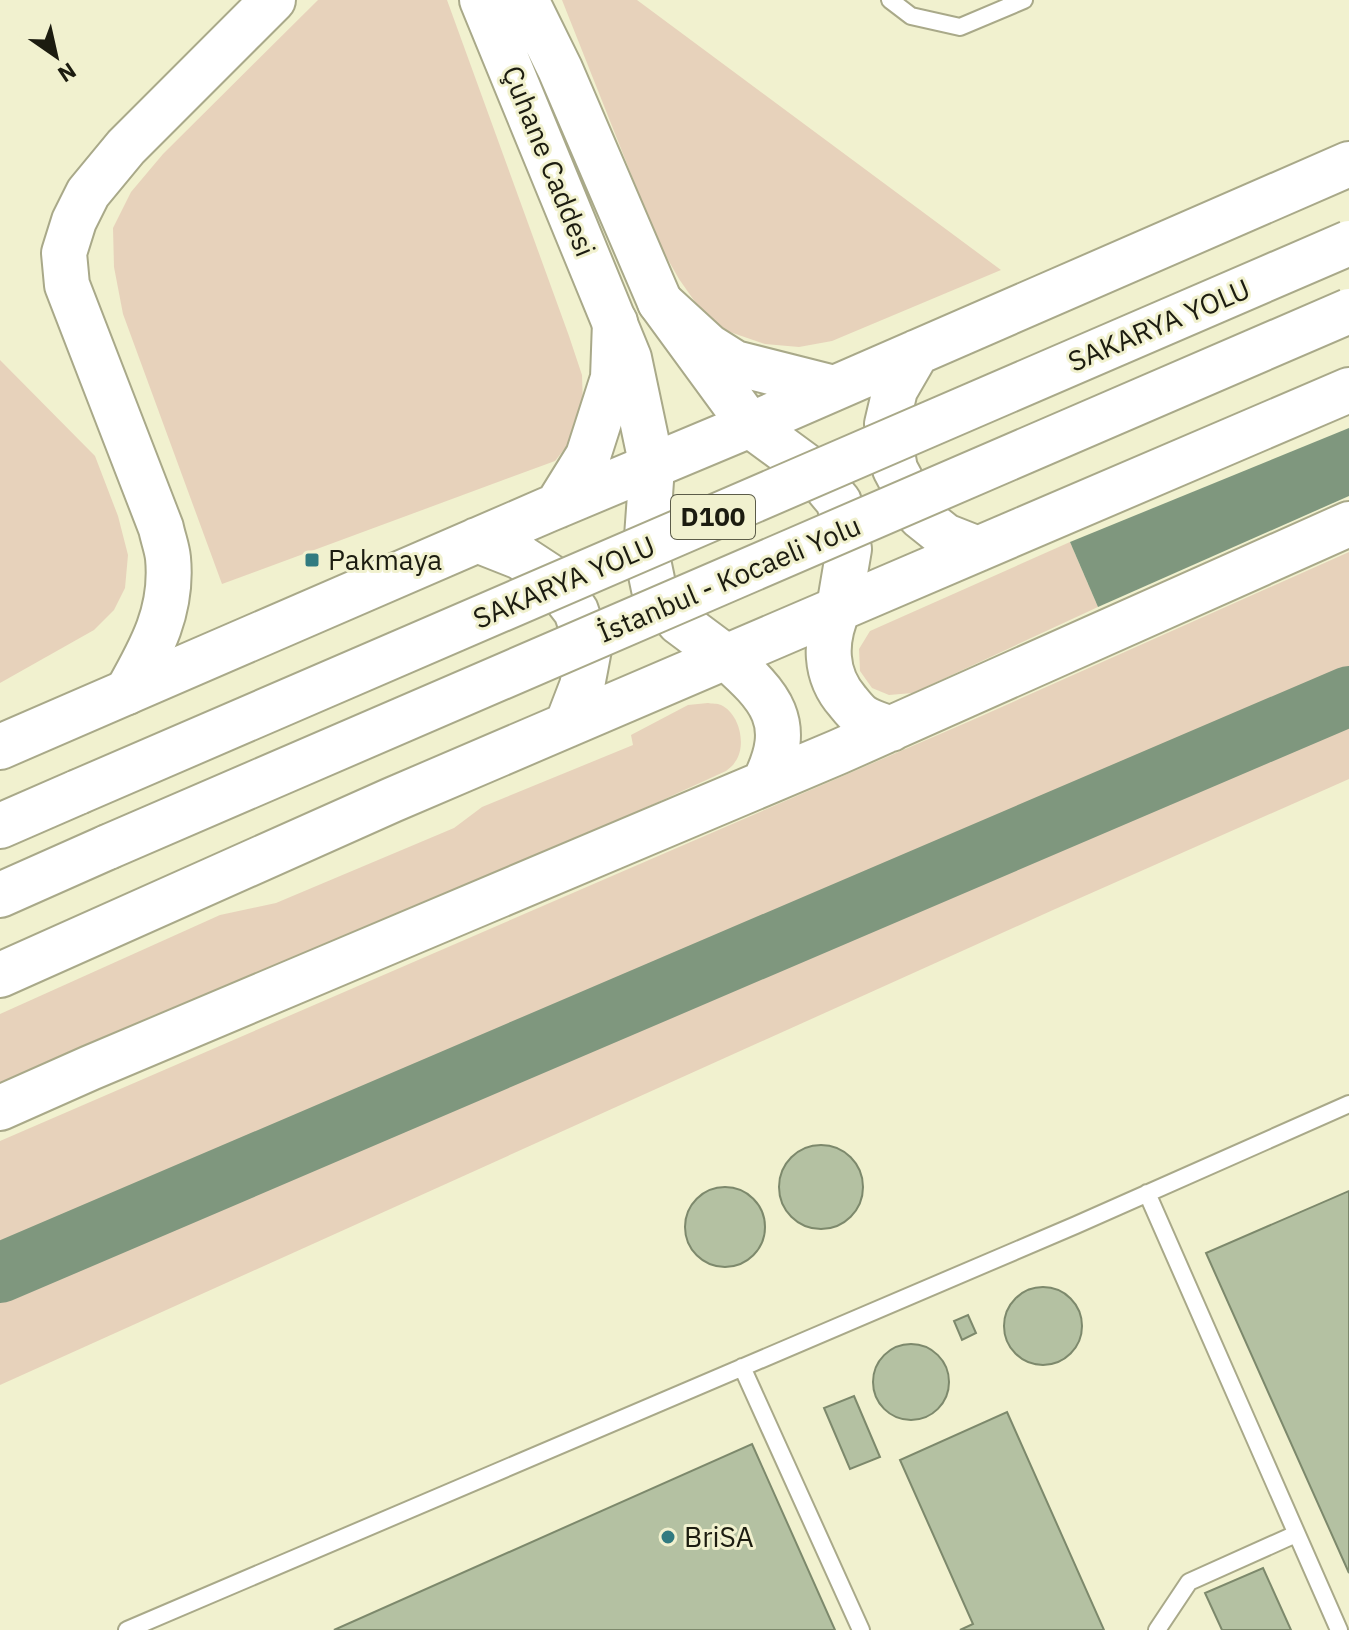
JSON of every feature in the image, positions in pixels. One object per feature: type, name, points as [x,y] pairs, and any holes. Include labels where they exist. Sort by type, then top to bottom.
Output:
[{"type":"main road","points":[[127,692],[155,640],[166,610],[168,556],[161,528],[67,285],[64,253],[83,202],[106,169],[273,0]]},
{"type":"main road","name":"Çuhane Caddesi","points":[[482,0],[629,358],[652,467]]},
{"type":"main road","name":"Çuhane Caddesi","points":[[526,0],[560,69],[660,302]]},
{"type":"main road","points":[[0,747],[1349,164]]},
{"type":"main road","name":"SAKARYA YOLU","points":[[0,826],[1349,243]]},
{"type":"main road","points":[[660,302],[708,346],[735,363],[834,388]]},
{"type":"main road","points":[[660,302],[750,425],[814,472],[839,502],[849,549],[839,608],[829,639],[828,654],[834,681],[861,716],[891,729]]},
{"type":"main road","name":"İstanbul - Kocaeli Yolu","points":[[0,895],[1349,311]]},
{"type":"main road","points":[[557,506],[588,456],[613,378],[615,322]]},
{"type":"main road","points":[[917,352],[895,390],[887,424],[895,469],[920,516],[945,536],[978,549]]},
{"type":"main road","points":[[0,975],[392,800],[1349,390]]},
{"type":"main road","points":[[652,467],[646,551],[654,589],[679,622],[755,683],[772,706],[779,731],[775,762],[764,783]]},
{"type":"main road","points":[[0,1108],[891,729],[1349,524]]},
{"type":"main road","points":[[477,540],[520,557],[549,576],[576,611],[589,649],[582,686],[567,725]]},
{"type":"lane","points":[[890,0],[911,16],[960,27],[1024,0]]},
{"type":"lane","points":[[127,1630],[1349,1104]]},
{"type":"lane","points":[[1147,1193],[1339,1630]]},
{"type":"lane","points":[[742,1367],[861,1630]]},
{"type":"lane","points":[[1157,1630],[1189,1582],[1296,1534]]},
{"type":"shaded area","points":[[318,0],[447,0],[569,336],[582,375],[583,406],[573,438],[555,461],[222,584],[123,314],[114,267],[113,228],[131,192],[163,154]]},
{"type":"shaded area","points":[[562,0],[637,0],[1001,270],[832,341],[799,347],[765,344],[727,331],[700,309],[658,242]]},
{"type":"shaded area","points":[[0,360],[95,456],[118,516],[128,555],[125,588],[114,610],[94,630],[0,683]]},
{"type":"shaded area","points":[[1349,428],[1349,496],[1098,607],[1070,542]]},
{"type":"shaded area","points":[[1070,542],[1098,607],[913,693],[889,695],[872,688],[860,671],[859,649],[870,631]]},
{"type":"shaded area","points":[[1349,552],[1349,779],[0,1385],[0,1141],[977,718]]},
{"type":"shaded area","points":[[708,703],[728,709],[740,731],[739,755],[726,771],[468,889],[0,1090],[0,1014],[220,915],[276,903],[454,828],[482,807],[633,745],[631,735],[688,705]]},
{"type":"building","points":[[821,1145],[837,1148],[851,1157],[860,1171],[863,1187],[860,1203],[851,1217],[837,1226],[821,1229],[805,1226],[791,1217],[782,1203],[779,1187],[782,1171],[791,1157],[805,1148]]},
{"type":"building","points":[[725,1187],[740,1190],[753,1199],[762,1212],[765,1227],[762,1242],[753,1255],[740,1264],[725,1267],[710,1264],[697,1255],[688,1242],[685,1227],[688,1212],[697,1199],[710,1190]]},
{"type":"building","points":[[1349,1191],[1349,1573],[1206,1253]]},
{"type":"building","points":[[1043,1287],[1058,1290],[1071,1298],[1079,1311],[1082,1326],[1079,1341],[1071,1354],[1058,1362],[1043,1365],[1028,1362],[1015,1354],[1007,1341],[1004,1326],[1007,1311],[1015,1298],[1028,1290]]},
{"type":"building","points":[[968,1315],[976,1333],[962,1340],[954,1321]]},
{"type":"building","points":[[911,1344],[925,1347],[938,1355],[946,1368],[949,1382],[946,1396],[938,1409],[925,1417],[911,1420],[897,1417],[884,1409],[876,1396],[873,1382],[876,1368],[884,1355],[897,1347]]},
{"type":"building","points":[[854,1396],[880,1457],[850,1469],[824,1408]]},
{"type":"building","points":[[1007,1412],[1104,1630],[960,1630],[973,1624],[900,1460]]},
{"type":"building","name":"BriSA","points":[[752,1444],[835,1630],[334,1630]]},
{"type":"building","points":[[1263,1568],[1291,1630],[1222,1630],[1205,1593]]},
{"type":"waterway","points":[[0,1273],[1349,696]]},
{"type":"place","name":"Pakmaya","points":[[312,560]]},
{"type":"place","name":"BriSA","points":[[668,1537]]}]
